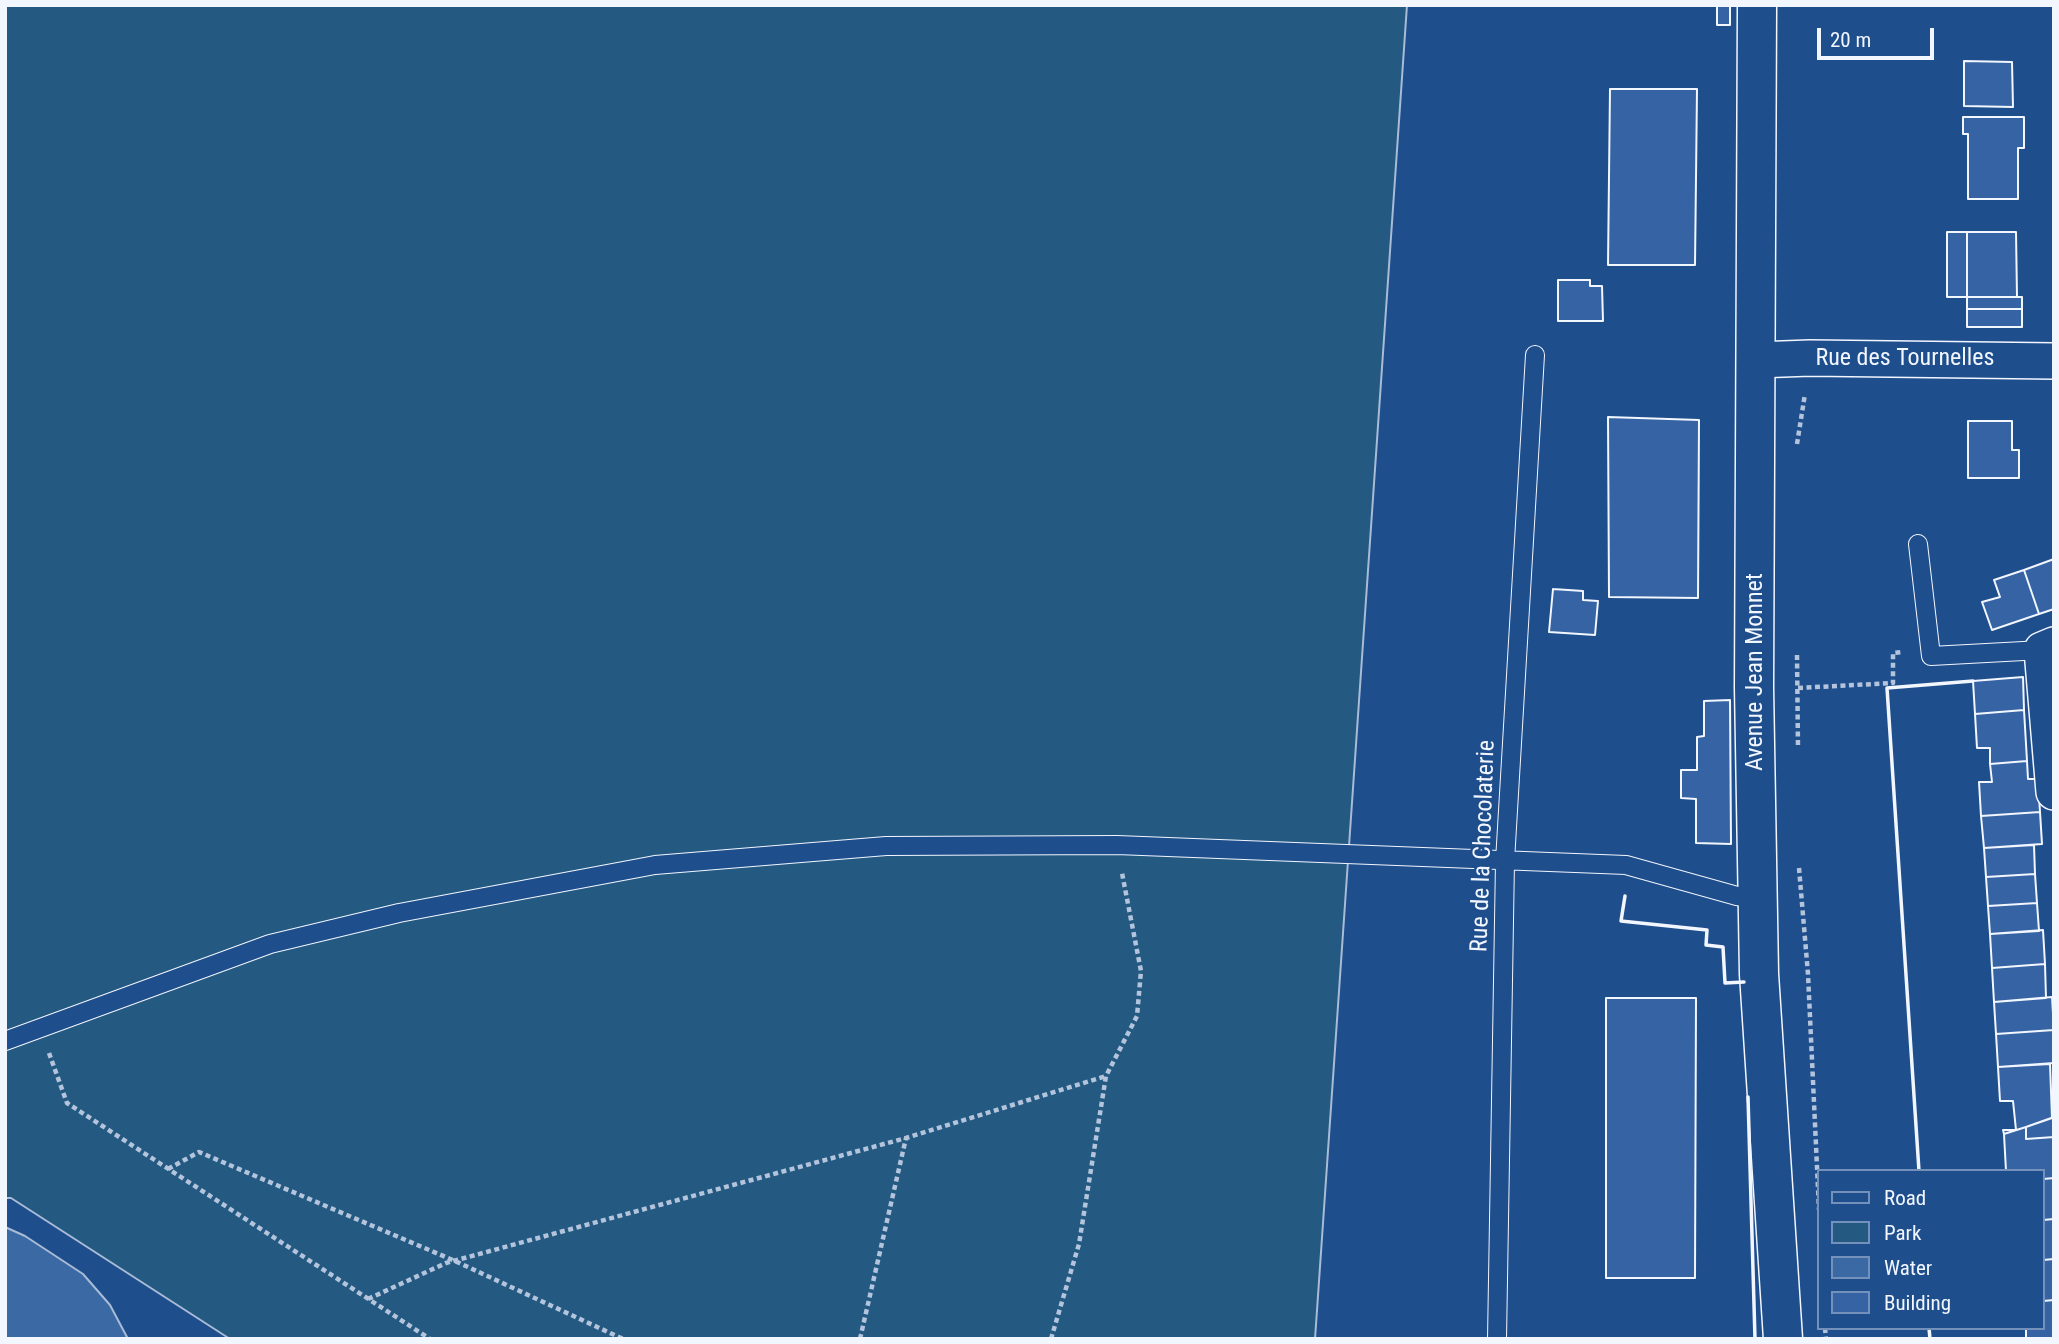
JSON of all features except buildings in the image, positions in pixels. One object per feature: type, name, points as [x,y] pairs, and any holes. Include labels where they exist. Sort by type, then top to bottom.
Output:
[{"type":"main road","name":"Avenue Jean Monnet","points":[[1757,5],[1754,687],[1759,974],[1783,1339]]},
{"type":"street","name":"Rue des Tournelles","points":[[1756,360],[1810,358],[2054,361]]},
{"type":"street","points":[[2048,648],[2054,792]]},
{"type":"lane","name":"Rue de la Chocolaterie","points":[[1497,1339],[1505,861],[1535,355]]},
{"type":"lane","points":[[1918,544],[1931,656],[2048,648]]},
{"type":"lane","points":[[5,1041],[270,944],[399,913],[655,864],[886,846],[1117,845],[1626,865],[1759,900]]},
{"type":"path","points":[[1796,457],[1808,382]]},
{"type":"path","points":[[1796,647],[1797,757]]},
{"type":"path","points":[[1798,688],[1893,683],[1893,653],[1931,651]]},
{"type":"path","points":[[1051,1339],[1079,1244],[1106,1076],[1137,1016],[1141,971],[1117,845]]},
{"type":"path","points":[[1799,867],[1808,974],[1818,1189]]},
{"type":"path","points":[[39,1027],[67,1103],[430,1339]]},
{"type":"path","points":[[368,1299],[454,1261],[906,1138],[1106,1076]]},
{"type":"path","points":[[860,1339],[906,1138]]},
{"type":"path","points":[[168,1169],[198,1152],[454,1261],[623,1339]]},
{"type":"green space","points":[[5,5],[1407,5],[1315,1339],[230,1339],[11,1198],[5,1198]]},
{"type":"water","points":[[5,1227],[25,1236],[83,1274],[110,1305],[128,1339],[5,1339]]},
{"type":"wall","points":[[1919,1169],[1887,688],[1973,681]]},
{"type":"wall","points":[[1625,896],[1621,921],[1707,930],[1706,945],[1723,947],[1725,983],[1744,982]]},
{"type":"wall","points":[[1748,1097],[1755,1339]]},
{"type":"wall","points":[[1929,1330],[1930,1339]]}]
